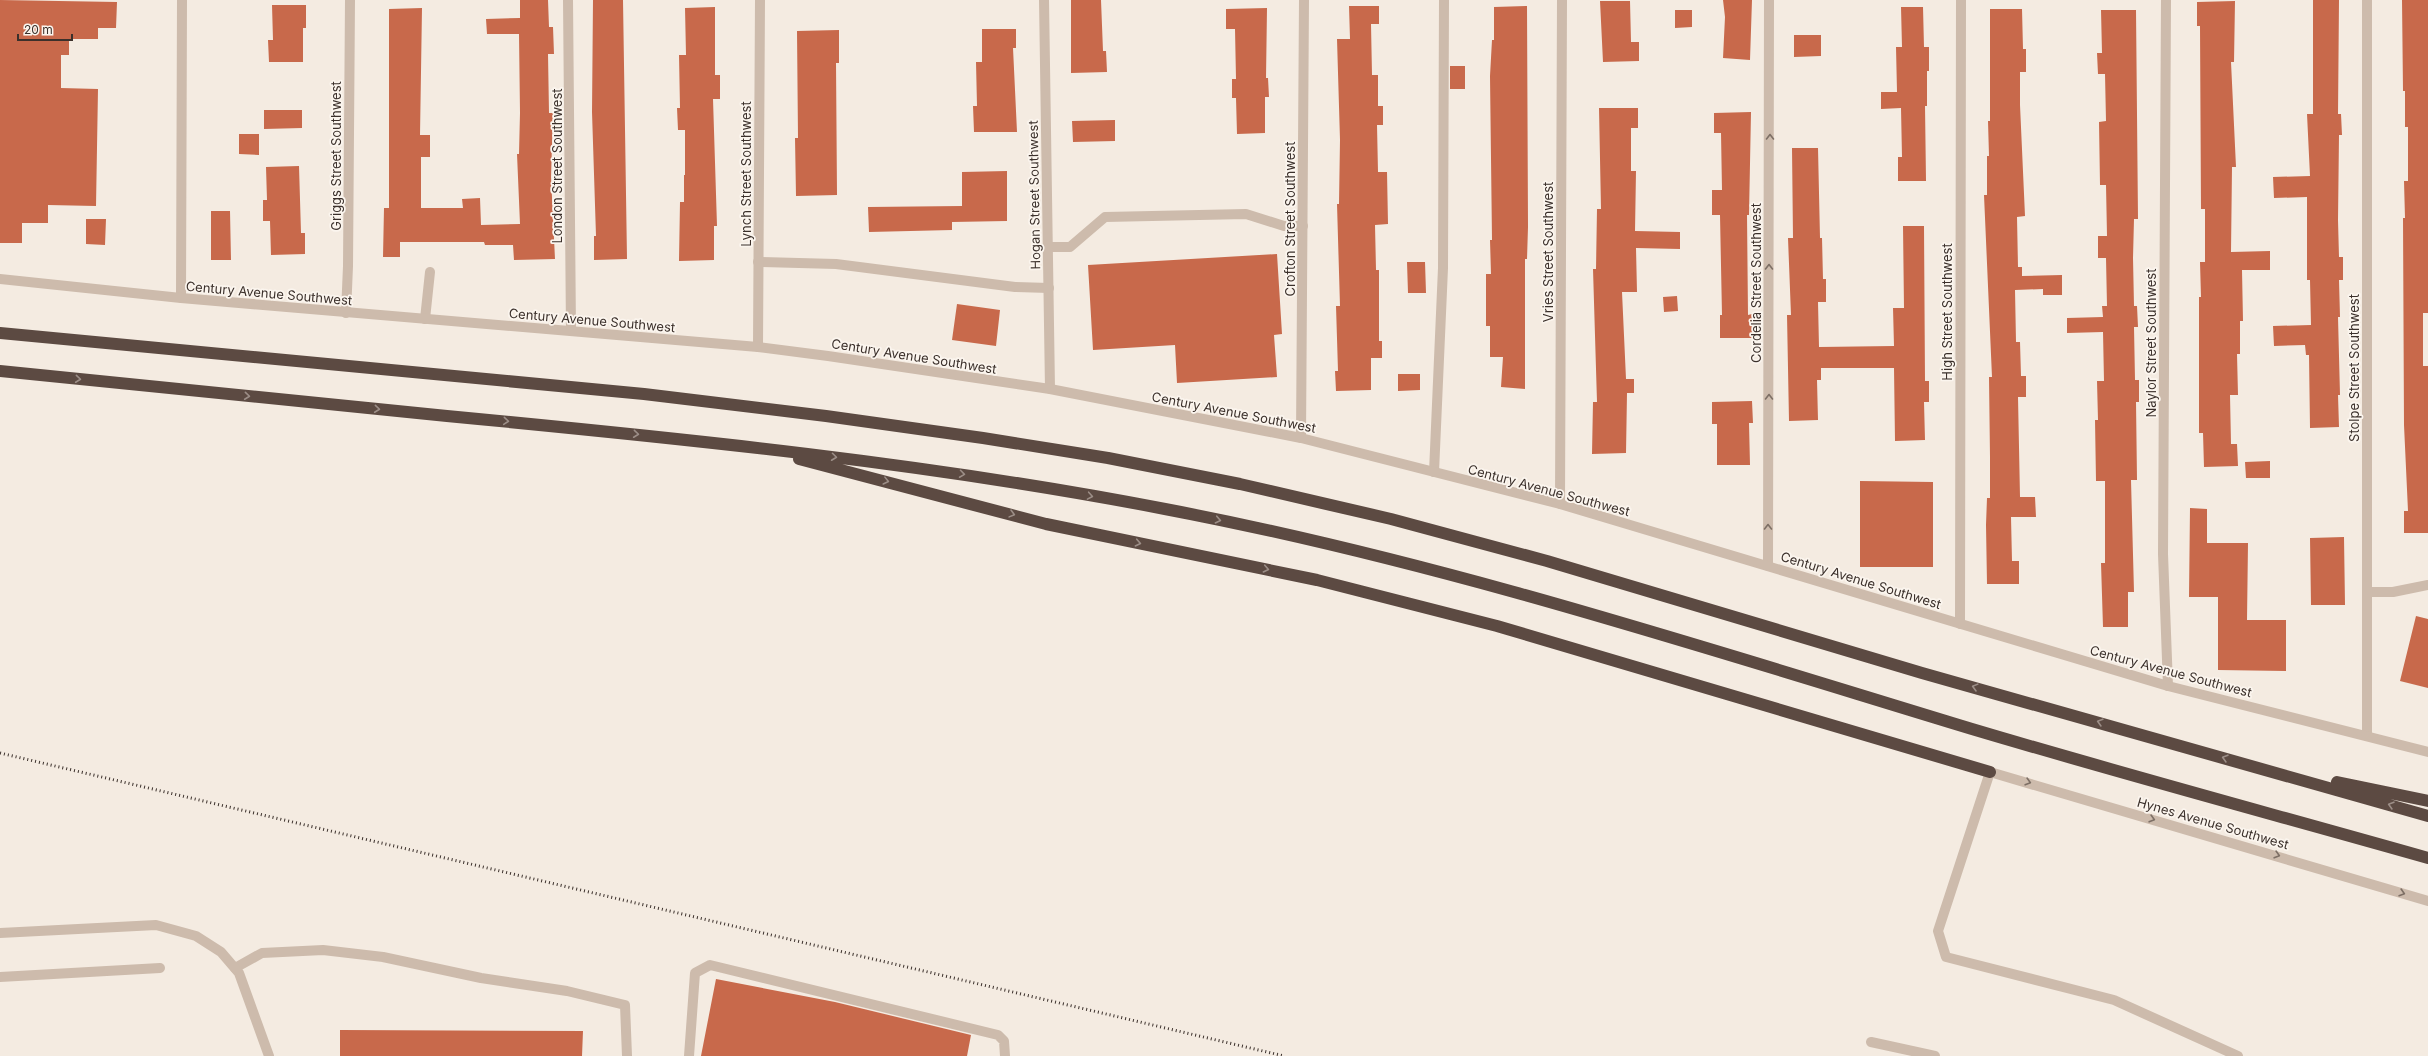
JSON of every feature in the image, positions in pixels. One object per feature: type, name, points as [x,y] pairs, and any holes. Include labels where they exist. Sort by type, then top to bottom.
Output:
[{"type":"highway","points":[[0,333],[652,395],[915,428],[1108,458],[1240,484],[1481,543],[1674,598],[1922,673],[2428,816]]},
{"type":"highway","points":[[0,371],[753,447],[980,477],[1162,508],[1335,546],[1564,607],[1778,669],[1978,730],[2428,858]]},
{"type":"highway","points":[[0,375],[40,375]]},
{"type":"highway","points":[[753,447],[1046,524],[1317,580],[1496,626],[1990,772]]},
{"type":"highway","points":[[2251,765],[2428,801]]},
{"type":"street","points":[[181,298],[182,0]]},
{"type":"street","name":"Griggs Street Southwest","points":[[346,313],[348,266],[350,0]]},
{"type":"street","name":"London Street Southwest","points":[[568,0],[571,331]]},
{"type":"street","name":"Lynch Street Southwest","points":[[758,348],[760,0]]},
{"type":"street","name":"Hogan Street Southwest","points":[[1044,0],[1050,389]]},
{"type":"street","name":"Crofton Street Southwest","points":[[1301,438],[1304,0]]},
{"type":"street","points":[[1434,472],[1443,268],[1444,0]]},
{"type":"street","name":"Vries Street Southwest","points":[[1560,504],[1562,0]]},
{"type":"street","name":"Cordelia Street Southwest","points":[[1768,566],[1769,0]]},
{"type":"street","name":"High Street Southwest","points":[[1960,624],[1961,0]]},
{"type":"street","name":"Naylor Street Southwest","points":[[2166,0],[2163,554],[2168,686]]},
{"type":"street","name":"Stolpe Street Southwest","points":[[2367,736],[2368,0]]},
{"type":"street","points":[[1048,247],[1070,247],[1105,217],[1246,214],[1284,226],[1303,226]]},
{"type":"street","points":[[758,262],[836,264],[1015,287],[1049,288]]},
{"type":"street","points":[[425,319],[430,272]]},
{"type":"street","name":"Century Avenue Southwest","points":[[0,279],[181,298],[758,348],[828,356],[1050,389],[1301,438],[1560,504],[2168,686],[2428,752]]},
{"type":"street","points":[[2367,592],[2393,592],[2428,585]]},
{"type":"street","points":[[1990,772],[1938,931],[1946,957],[2114,1000],[2238,1056]]},
{"type":"street","name":"Hynes Avenue Southwest","points":[[1990,772],[2428,901]]},
{"type":"street","points":[[0,933],[156,925],[196,936],[221,952],[239,973],[270,1056]]},
{"type":"street","points":[[235,968],[262,953],[323,950],[383,957],[481,978],[567,991],[625,1005],[627,1056]]},
{"type":"street","points":[[689,1056],[695,973],[710,965],[998,1035],[1004,1041],[1005,1056]]},
{"type":"street","points":[[0,977],[160,968]]},
{"type":"street","points":[[1871,1042],[1935,1056]]},
{"type":"building","points":[[0,0],[117,2],[116,28],[98,28],[98,39],[69,39],[69,55],[61,55],[61,88],[98,89],[96,206],[48,205],[48,223],[22,223],[22,243],[0,243]]},
{"type":"building","points":[[520,0],[548,0],[549,27],[553,27],[554,54],[548,54],[549,113],[553,113],[551,177],[555,259],[514,260],[513,245],[485,245],[484,242],[400,242],[400,257],[383,257],[384,208],[389,208],[389,9],[422,8],[420,135],[430,135],[430,157],[421,157],[421,208],[463,208],[462,199],[480,198],[481,225],[520,224],[517,154],[519,154],[520,113],[519,34],[487,34],[486,19],[520,18]]},
{"type":"building","points":[[593,0],[623,0],[627,259],[594,260],[594,236],[596,236],[592,112]]},
{"type":"building","points":[[1071,0],[1101,0],[1103,51],[1106,51],[1107,72],[1071,73]]},
{"type":"building","points":[[1723,0],[1752,0],[1750,60],[1723,58],[1725,17]]},
{"type":"building","points":[[2313,0],[2339,0],[2338,114],[2341,114],[2342,135],[2339,135],[2338,220],[2339,257],[2343,257],[2343,280],[2339,280],[2339,427],[2310,428],[2309,355],[2306,355],[2305,345],[2274,346],[2273,326],[2311,325],[2310,280],[2307,280],[2307,197],[2274,198],[2273,177],[2310,176],[2307,114],[2313,114]]},
{"type":"building","points":[[2402,0],[2428,0],[2428,313],[2423,313],[2423,366],[2428,366],[2428,533],[2404,533],[2404,511],[2408,511],[2404,425],[2403,218],[2405,218],[2404,181],[2408,181],[2408,127],[2405,127],[2405,91],[2403,91]]},
{"type":"building","points":[[1600,1],[1630,1],[1631,42],[1639,42],[1639,61],[1603,62]]},
{"type":"building","points":[[2235,1],[2234,62],[2231,62],[2236,167],[2232,167],[2231,252],[2270,251],[2270,270],[2242,270],[2243,321],[2240,321],[2240,354],[2237,354],[2238,395],[2230,395],[2231,444],[2237,444],[2238,466],[2204,467],[2203,433],[2199,433],[2199,297],[2201,297],[2200,262],[2205,262],[2205,209],[2201,209],[2200,26],[2197,26],[2197,2]]},
{"type":"building","points":[[272,5],[306,5],[306,28],[303,28],[303,62],[269,62],[268,40],[273,40]]},
{"type":"building","points":[[1349,6],[1379,6],[1379,24],[1371,24],[1372,75],[1378,75],[1378,106],[1383,106],[1383,125],[1377,125],[1378,172],[1387,172],[1388,224],[1375,225],[1376,270],[1379,270],[1379,341],[1382,341],[1382,358],[1371,358],[1371,390],[1336,391],[1335,371],[1338,371],[1336,306],[1340,306],[1337,204],[1339,204],[1340,140],[1337,39],[1350,39]]},
{"type":"building","points":[[1527,6],[1528,227],[1527,259],[1525,259],[1525,389],[1501,387],[1503,357],[1490,357],[1490,326],[1486,326],[1486,274],[1491,274],[1490,76],[1492,40],[1494,40],[1494,7]]},
{"type":"building","points":[[715,7],[715,75],[720,75],[720,99],[713,99],[717,226],[714,226],[714,260],[679,261],[680,202],[684,202],[685,130],[678,130],[677,108],[680,108],[679,55],[686,55],[685,8]]},
{"type":"building","points":[[1901,7],[1923,7],[1924,47],[1929,47],[1927,106],[1925,106],[1926,181],[1898,181],[1898,157],[1902,157],[1901,108],[1881,109],[1881,92],[1897,92],[1896,47],[1902,47]]},
{"type":"building","points":[[1267,8],[1266,78],[1268,78],[1269,97],[1265,97],[1265,133],[1237,134],[1236,98],[1232,98],[1232,79],[1236,79],[1235,29],[1226,29],[1226,9]]},
{"type":"building","points":[[1990,9],[2022,9],[2023,49],[2026,49],[2026,72],[2020,72],[2025,216],[2017,217],[2018,267],[2022,267],[2022,276],[2062,275],[2062,295],[2043,295],[2043,289],[2015,290],[2016,342],[2020,342],[2021,376],[2026,376],[2026,397],[2018,397],[2020,497],[2035,497],[2036,517],[2011,517],[2012,561],[2019,561],[2019,584],[1987,584],[1986,525],[1987,498],[1990,498],[1989,377],[1992,377],[1984,195],[1987,195],[1987,156],[1989,156],[1988,121],[1990,121]]},
{"type":"building","points":[[1675,10],[1692,10],[1692,27],[1675,28]]},
{"type":"building","points":[[2101,10],[2136,10],[2138,219],[2134,219],[2133,258],[2134,306],[2137,306],[2138,327],[2134,327],[2135,380],[2139,380],[2139,402],[2136,402],[2137,480],[2131,480],[2134,592],[2128,592],[2128,627],[2103,627],[2101,563],[2105,563],[2105,481],[2096,481],[2095,420],[2098,420],[2097,381],[2104,381],[2103,332],[2067,333],[2067,318],[2103,317],[2102,306],[2107,306],[2106,258],[2098,258],[2098,236],[2107,236],[2106,185],[2100,185],[2099,122],[2106,121],[2105,74],[2098,74],[2097,53],[2102,53]]},
{"type":"building","points":[[982,29],[1016,29],[1016,48],[1013,48],[1017,132],[974,132],[973,106],[977,106],[976,62],[982,62]]},
{"type":"building","points":[[839,30],[839,63],[836,63],[837,195],[796,196],[795,138],[798,138],[797,31]]},
{"type":"building","points":[[1794,35],[1821,35],[1821,56],[1794,57]]},
{"type":"building","points":[[1450,66],[1465,66],[1465,89],[1450,89]]},
{"type":"building","points":[[1599,108],[1638,108],[1638,128],[1631,128],[1631,171],[1636,171],[1635,231],[1680,232],[1680,249],[1636,248],[1637,292],[1622,292],[1626,379],[1634,379],[1634,393],[1627,393],[1626,453],[1592,454],[1593,402],[1597,402],[1593,269],[1596,269],[1597,209],[1601,209]]},
{"type":"building","points":[[264,110],[302,110],[302,128],[264,129]]},
{"type":"building","points":[[1751,112],[1749,215],[1747,215],[1748,315],[1752,314],[1752,338],[1720,338],[1720,315],[1722,315],[1720,215],[1712,215],[1712,190],[1722,190],[1721,133],[1714,133],[1714,113]]},
{"type":"building","points":[[1115,120],[1115,141],[1073,142],[1072,121]]},
{"type":"building","points":[[239,134],[259,134],[259,155],[239,154]]},
{"type":"building","points":[[1792,148],[1818,148],[1820,238],[1822,238],[1823,279],[1826,279],[1826,302],[1818,302],[1819,347],[1894,346],[1893,308],[1904,308],[1903,226],[1924,226],[1925,381],[1929,381],[1929,402],[1924,402],[1925,440],[1895,441],[1894,368],[1821,368],[1821,380],[1817,380],[1818,420],[1789,421],[1787,315],[1791,315],[1788,238],[1793,238]]},
{"type":"building","points":[[299,166],[301,233],[305,233],[305,254],[271,255],[270,221],[263,221],[263,200],[267,200],[266,167]]},
{"type":"building","points":[[1007,171],[1007,221],[952,222],[952,230],[869,232],[868,207],[962,206],[962,172]]},
{"type":"building","points":[[211,211],[230,211],[231,260],[211,260]]},
{"type":"building","points":[[86,219],[106,219],[105,245],[86,244]]},
{"type":"building","points":[[1277,254],[1282,334],[1274,335],[1277,377],[1177,383],[1175,345],[1093,350],[1088,265]]},
{"type":"building","points":[[1407,262],[1425,262],[1426,293],[1408,293]]},
{"type":"building","points":[[1677,296],[1678,311],[1664,312],[1663,297]]},
{"type":"building","points":[[957,304],[1000,310],[996,346],[952,340]]},
{"type":"building","points":[[1398,374],[1420,374],[1420,390],[1398,391]]},
{"type":"building","points":[[1752,401],[1753,423],[1749,423],[1750,465],[1717,465],[1717,424],[1712,424],[1712,402]]},
{"type":"building","points":[[2270,461],[2270,478],[2246,478],[2245,462]]},
{"type":"building","points":[[1860,481],[1933,482],[1933,567],[1860,567]]},
{"type":"building","points":[[2190,508],[2207,509],[2207,543],[2248,543],[2247,620],[2286,620],[2286,671],[2218,670],[2218,597],[2189,597]]},
{"type":"building","points":[[2344,537],[2345,605],[2311,605],[2310,538]]},
{"type":"building","points":[[2416,616],[2428,619],[2428,688],[2400,681]]},
{"type":"building","points":[[716,979],[835,1002],[971,1035],[967,1056],[701,1056]]},
{"type":"building","points":[[340,1030],[583,1031],[582,1056],[340,1056]]},
{"type":"railway","points":[[0,753],[1284,1056]]}]
